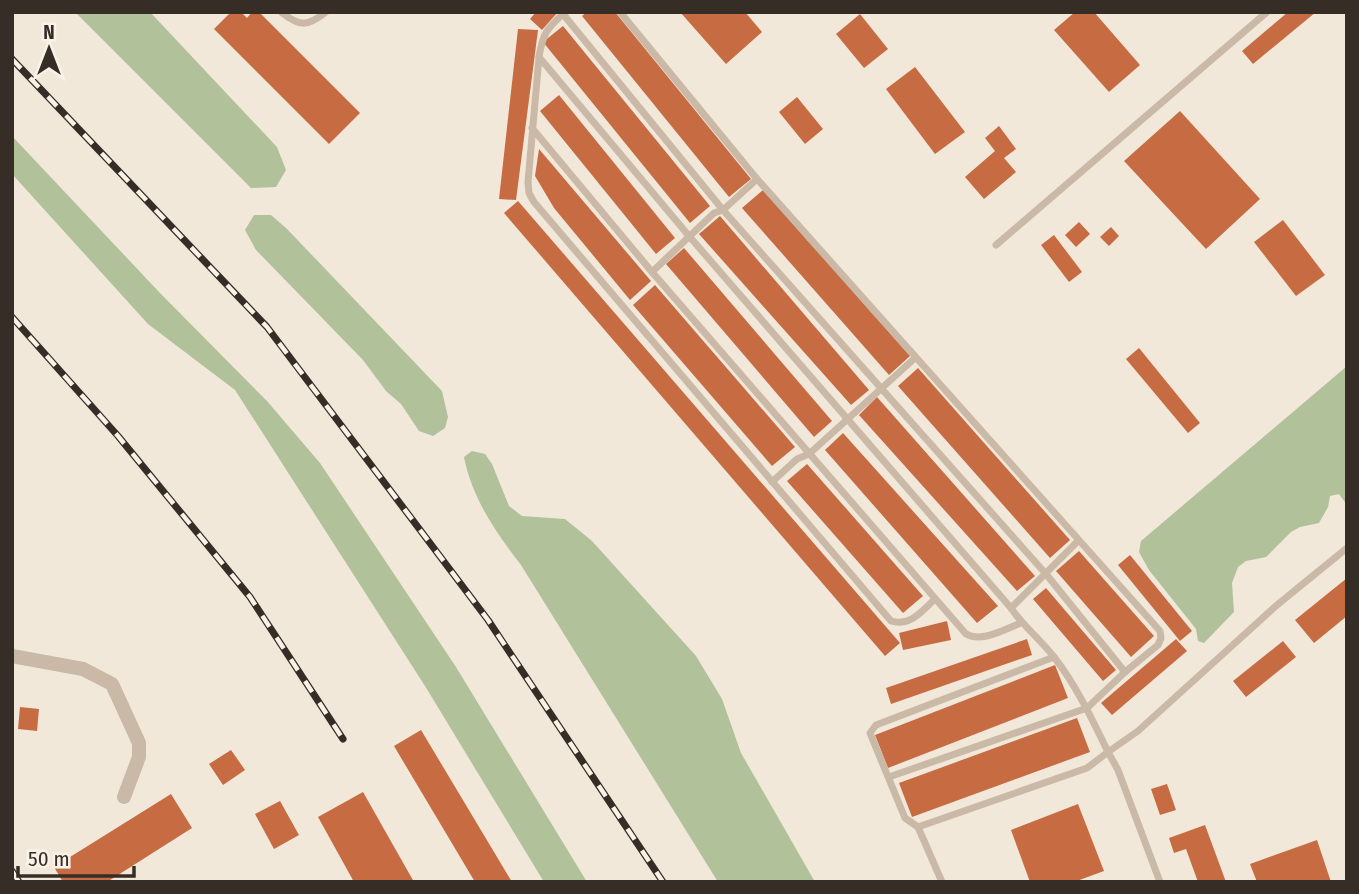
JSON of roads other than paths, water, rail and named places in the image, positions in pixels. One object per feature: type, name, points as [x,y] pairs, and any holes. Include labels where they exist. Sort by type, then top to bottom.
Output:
[{"type":"street","points":[[12,656],[83,669],[112,684],[139,743],[139,757],[124,797]]},
{"type":"lane","points":[[281,12],[295,23],[312,23],[326,12]]},
{"type":"lane","points":[[620,12],[757,179],[1160,631],[1158,645],[1087,708],[889,777]]},
{"type":"lane","points":[[996,245],[1267,12]]},
{"type":"lane","points":[[936,599],[910,621],[901,624],[891,621],[534,202],[529,193],[528,182],[542,36],[564,13],[723,210],[1046,574],[1125,672]]},
{"type":"lane","points":[[539,57],[689,236],[1011,608],[1021,623],[1054,657],[1087,708],[1118,770],[1160,882]]},
{"type":"lane","points":[[532,128],[652,272],[966,634],[973,638],[1021,623]]},
{"type":"lane","points":[[652,272],[714,213],[723,210],[757,179]]},
{"type":"lane","points":[[772,482],[797,459],[809,454],[915,358]]},
{"type":"lane","points":[[1011,608],[1078,541]]},
{"type":"lane","points":[[918,827],[1087,768],[1139,731],[1277,605],[1347,548]]},
{"type":"lane","points":[[942,882],[918,827],[905,818],[870,733],[876,725],[1054,657]]},
{"type":"railway","points":[[12,59],[267,327],[488,620],[663,882]]},
{"type":"railway","points":[[12,317],[118,436],[250,597],[343,739]]},
{"type":"railway","points":[[12,871],[19,882]]}]
